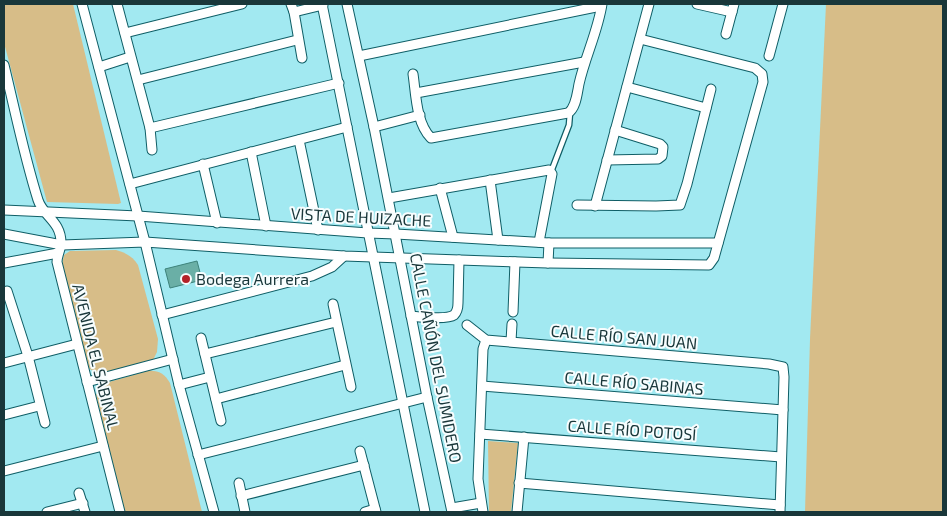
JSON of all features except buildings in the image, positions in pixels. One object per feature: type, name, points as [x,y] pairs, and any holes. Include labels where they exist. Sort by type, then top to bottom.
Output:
[{"type":"street","points":[[82,4],[145,242],[179,385],[214,512]]},
{"type":"street","points":[[117,4],[150,128],[152,150]]},
{"type":"street","points":[[125,33],[242,4]]},
{"type":"street","points":[[347,5],[358,4]]},
{"type":"street","points":[[359,56],[596,7],[602,4]]},
{"type":"street","points":[[413,74],[420,115],[429,136],[434,138],[571,111],[602,4]]},
{"type":"street","points":[[595,206],[649,4]]},
{"type":"street","points":[[697,4],[733,8],[726,34]]},
{"type":"street","points":[[770,56],[783,4]]},
{"type":"street","points":[[302,58],[292,8],[322,5],[426,512]]},
{"type":"street","name":"CALLE CAÑÓN DEL SUMIDERO","points":[[347,5],[389,198],[427,397],[452,510]]},
{"type":"street","points":[[4,263],[60,249],[145,242],[344,256],[548,263],[709,264],[713,260],[763,82],[762,74],[755,68],[640,39]]},
{"type":"street","points":[[138,80],[297,40]]},
{"type":"street","points":[[99,67],[130,57]]},
{"type":"street","points":[[416,93],[584,62]]},
{"type":"street","points":[[4,65],[39,203],[46,213]]},
{"type":"street","points":[[150,128],[339,83]]},
{"type":"street","points":[[627,87],[706,108]]},
{"type":"street","points":[[577,205],[680,205],[711,89]]},
{"type":"street","points":[[374,127],[420,115]]},
{"type":"street","points":[[130,184],[348,127]]},
{"type":"street","points":[[607,160],[658,159],[662,156],[663,147],[660,144],[615,130]]},
{"type":"street","points":[[299,140],[318,230]]},
{"type":"street","points":[[251,152],[266,226]]},
{"type":"street","points":[[202,164],[217,223]]},
{"type":"street","points":[[389,198],[440,188],[550,172],[539,242]]},
{"type":"street","points":[[490,180],[498,240]]},
{"type":"street","points":[[440,188],[453,237]]},
{"type":"street","name":"VISTA DE HUIZACHE","points":[[4,210],[138,216],[368,234],[549,243],[718,243]]},
{"type":"street","name":"AVENIDA EL SABINAL","points":[[46,213],[56,222],[60,249],[57,262],[120,512]]},
{"type":"street","points":[[4,234],[60,249]]},
{"type":"street","points":[[548,263],[549,243]]},
{"type":"street","points":[[162,315],[312,276],[332,266],[344,256]]},
{"type":"street","points":[[412,316],[452,316],[457,310],[458,303],[459,260]]},
{"type":"street","points":[[513,312],[515,262]]},
{"type":"street","points":[[7,291],[8,313],[28,356],[45,423]]},
{"type":"street","points":[[333,304],[351,387]]},
{"type":"street","points":[[205,354],[336,322]]},
{"type":"street","points":[[511,341],[512,324]]},
{"type":"street","points":[[452,510],[482,508],[478,480],[486,340],[467,325]]},
{"type":"street","points":[[201,338],[221,421]]},
{"type":"street","name":"CALLE RÍO SAN JUAN","points":[[486,340],[783,367],[783,410]]},
{"type":"street","points":[[4,363],[77,344]]},
{"type":"street","points":[[87,382],[173,359]]},
{"type":"street","points":[[216,399],[345,365]]},
{"type":"street","points":[[179,385],[210,377]]},
{"type":"street","name":"CALLE RÍO SABINAS","points":[[482,386],[783,410]]},
{"type":"street","points":[[198,455],[427,397]]},
{"type":"street","points":[[4,415],[40,406]]},
{"type":"street","points":[[519,483],[780,509],[783,410]]},
{"type":"street","name":"CALLE RÍO POTOSÍ","points":[[480,434],[782,457]]},
{"type":"street","points":[[518,512],[524,437]]},
{"type":"street","points":[[4,471],[103,446]]},
{"type":"street","points":[[360,451],[376,511],[364,512]]},
{"type":"street","points":[[241,496],[364,465]]},
{"type":"street","points":[[239,483],[245,512]]},
{"type":"street","points":[[50,512],[84,508],[79,493]]},
{"type":"lane","points":[[550,172],[569,125],[571,111]]},
{"type":"shaded area","points":[[4,4],[73,4],[121,203],[47,202],[4,43]]},
{"type":"shaded area","points":[[826,4],[943,4],[943,512],[805,512],[810,339]]},
{"type":"shaded area","points":[[116,250],[128,255],[138,265],[158,339],[157,352],[153,360],[102,374],[94,372],[86,366],[62,264],[64,255],[70,251]]},
{"type":"shaded area","points":[[147,371],[160,373],[170,383],[202,512],[125,512],[96,395],[102,384]]},
{"type":"shaded area","points":[[488,441],[518,443],[511,512],[489,512]]},
{"type":"place","name":"Bodega Aurrera","points":[[186,279]]}]
